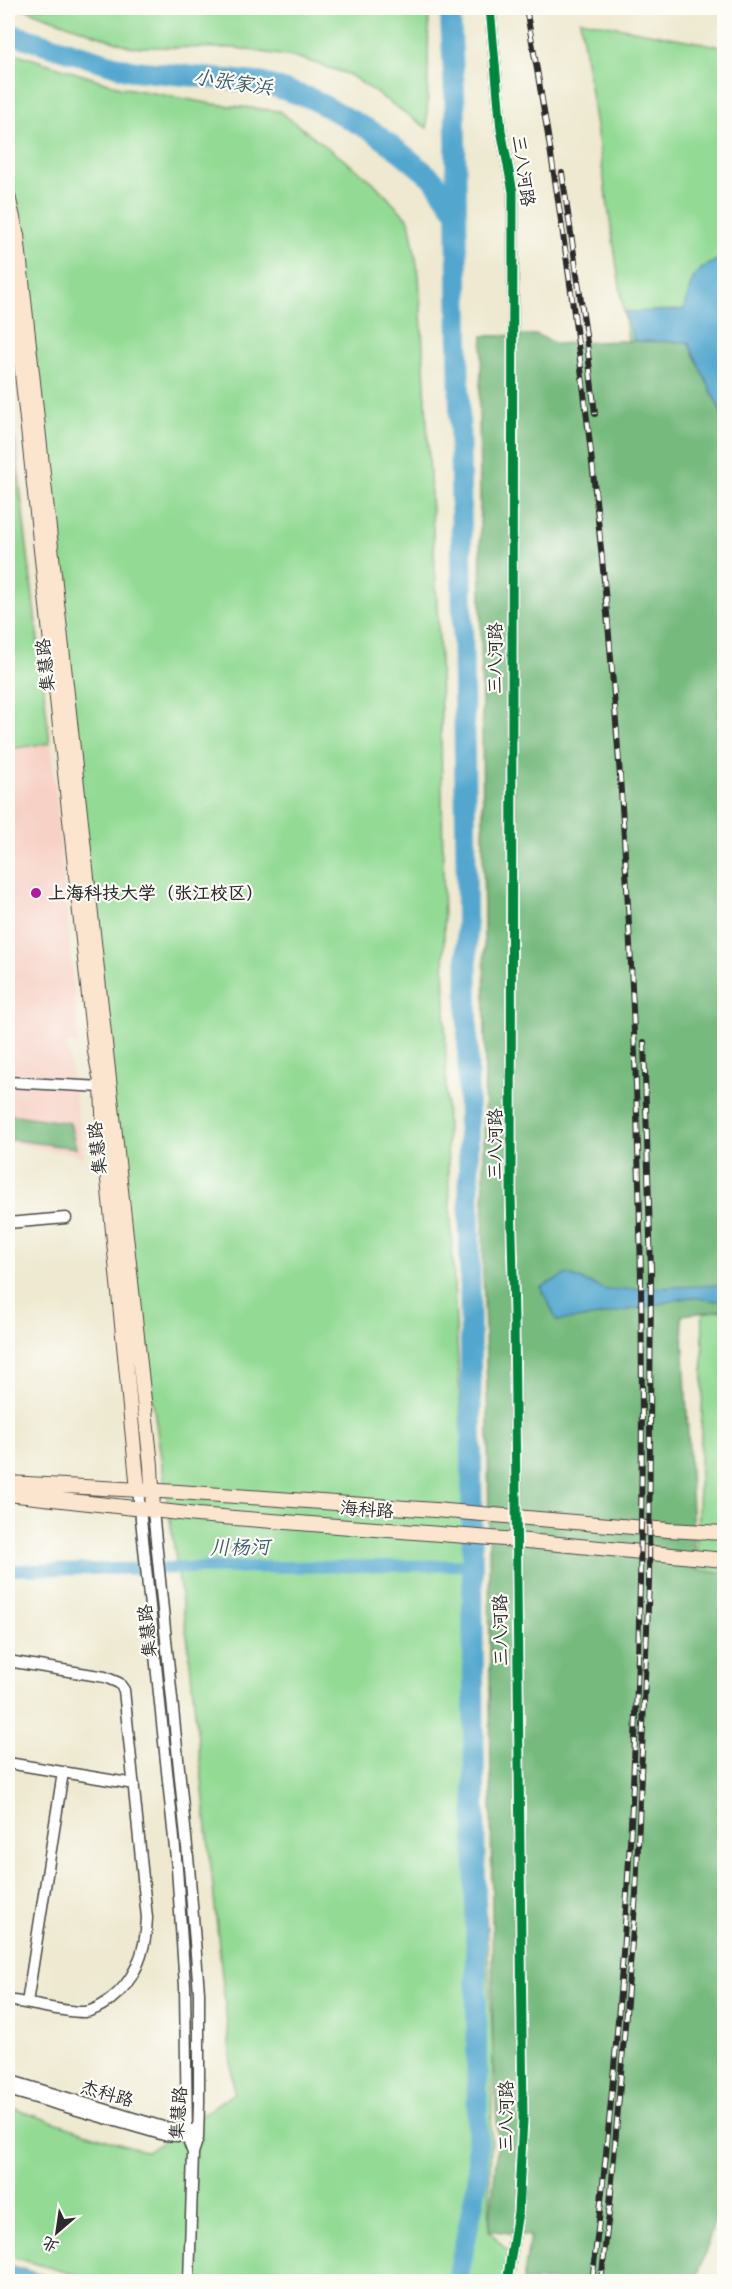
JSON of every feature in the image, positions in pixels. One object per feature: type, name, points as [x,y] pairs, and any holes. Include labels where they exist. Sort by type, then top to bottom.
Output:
[{"type":"street","name":"三八河路","points":[[490,8],[501,130],[513,192],[511,1195],[514,1289],[513,1540],[523,2120],[518,2212],[507,2282]]},
{"type":"street","points":[[8,196],[12,239]]},
{"type":"street","name":"集慧路","points":[[12,239],[95,1052],[102,1087],[104,1138],[147,1511],[145,1550],[178,1880],[185,1986],[194,2153],[189,2278]]},
{"type":"street","name":"集慧路","points":[[12,239],[148,1442],[145,1491]]},
{"type":"street","points":[[8,1082],[102,1087]]},
{"type":"street","points":[[8,1223],[66,1218]]},
{"type":"street","name":"海科路","points":[[8,1483],[435,1510],[724,1533]]},
{"type":"street","name":"海科路","points":[[8,1494],[147,1511],[513,1540],[724,1560]]},
{"type":"street","name":"集慧路","points":[[147,1511],[157,1549],[189,1867],[198,1981],[192,2133]]},
{"type":"street","points":[[8,1661],[105,1677],[119,1683],[126,1696],[147,1918],[144,1944],[135,1970],[116,1995],[105,2003],[88,2011],[8,2000]]},
{"type":"street","points":[[8,1763],[134,1784]]},
{"type":"street","points":[[27,2003],[63,1773]]},
{"type":"street","name":"杰科路","points":[[8,2080],[163,2127],[192,2133]]},
{"type":"street","name":"杰科路","points":[[8,2090],[164,2135],[192,2133]]},
{"type":"shaded area","name":"上海科技大学（张江校区）","points":[[8,364],[51,743],[79,1044],[67,1044],[84,1157],[8,1142]]},
{"type":"green space","points":[[22,8],[429,8],[427,128],[350,75],[299,58],[236,48],[131,47]]},
{"type":"green space","points":[[580,20],[724,47],[724,2224],[674,2225],[689,1734],[703,1386],[701,1006],[645,453]]},
{"type":"green space","points":[[8,51],[120,87],[213,104],[279,111],[372,181],[409,220],[419,276],[440,659],[447,1146],[493,2052],[489,2230],[511,2255],[506,2281],[98,2281],[8,2256],[8,2107],[147,2152],[234,2093],[188,1643],[117,1155],[8,254]]},
{"type":"green space","points":[[537,335],[556,344],[618,341],[688,342],[724,418],[724,1310],[682,1315],[695,1570],[724,1573],[724,2192],[696,2281],[523,2281],[530,2236],[489,2230],[498,2139],[493,2052],[488,1420],[483,1271],[485,1038],[479,405],[483,336]]},
{"type":"green space","points":[[8,387],[50,743],[8,749]]},
{"type":"green space","points":[[8,1114],[70,1123],[76,1148],[8,1139]]},
{"type":"water","points":[[724,257],[724,418],[688,342],[634,341],[624,312],[683,310],[694,276],[704,267]]},
{"type":"water","points":[[567,1274],[607,1290],[724,1285],[724,1302],[691,1297],[594,1317],[557,1321],[541,1287]]},
{"type":"water","points":[[8,2265],[62,2281],[8,2281]]},
{"type":"waterway","points":[[450,8],[455,104],[466,860],[478,2179],[457,2282]]},
{"type":"waterway","name":"小张家浜","points":[[8,33],[129,70],[262,83],[310,98],[375,133],[404,155],[434,180],[457,213]]},
{"type":"waterway","name":"川杨河","points":[[8,1570],[472,1565]]},
{"type":"railway","points":[[526,8],[550,145],[570,282],[602,558],[624,836],[637,1114],[642,1406],[637,1699],[620,1991],[608,2137],[592,2282]]},
{"type":"railway","points":[[562,173],[586,335],[595,414]]},
{"type":"railway","points":[[601,2282],[610,2204],[636,1894],[649,1582],[651,1269],[644,1042]]},
{"type":"cycle path","points":[[490,8],[501,130],[513,192],[511,1195],[523,2120],[518,2212],[507,2282]]},
{"type":"place","name":"上海科技大学（张江校区）","points":[[36,893]]}]
